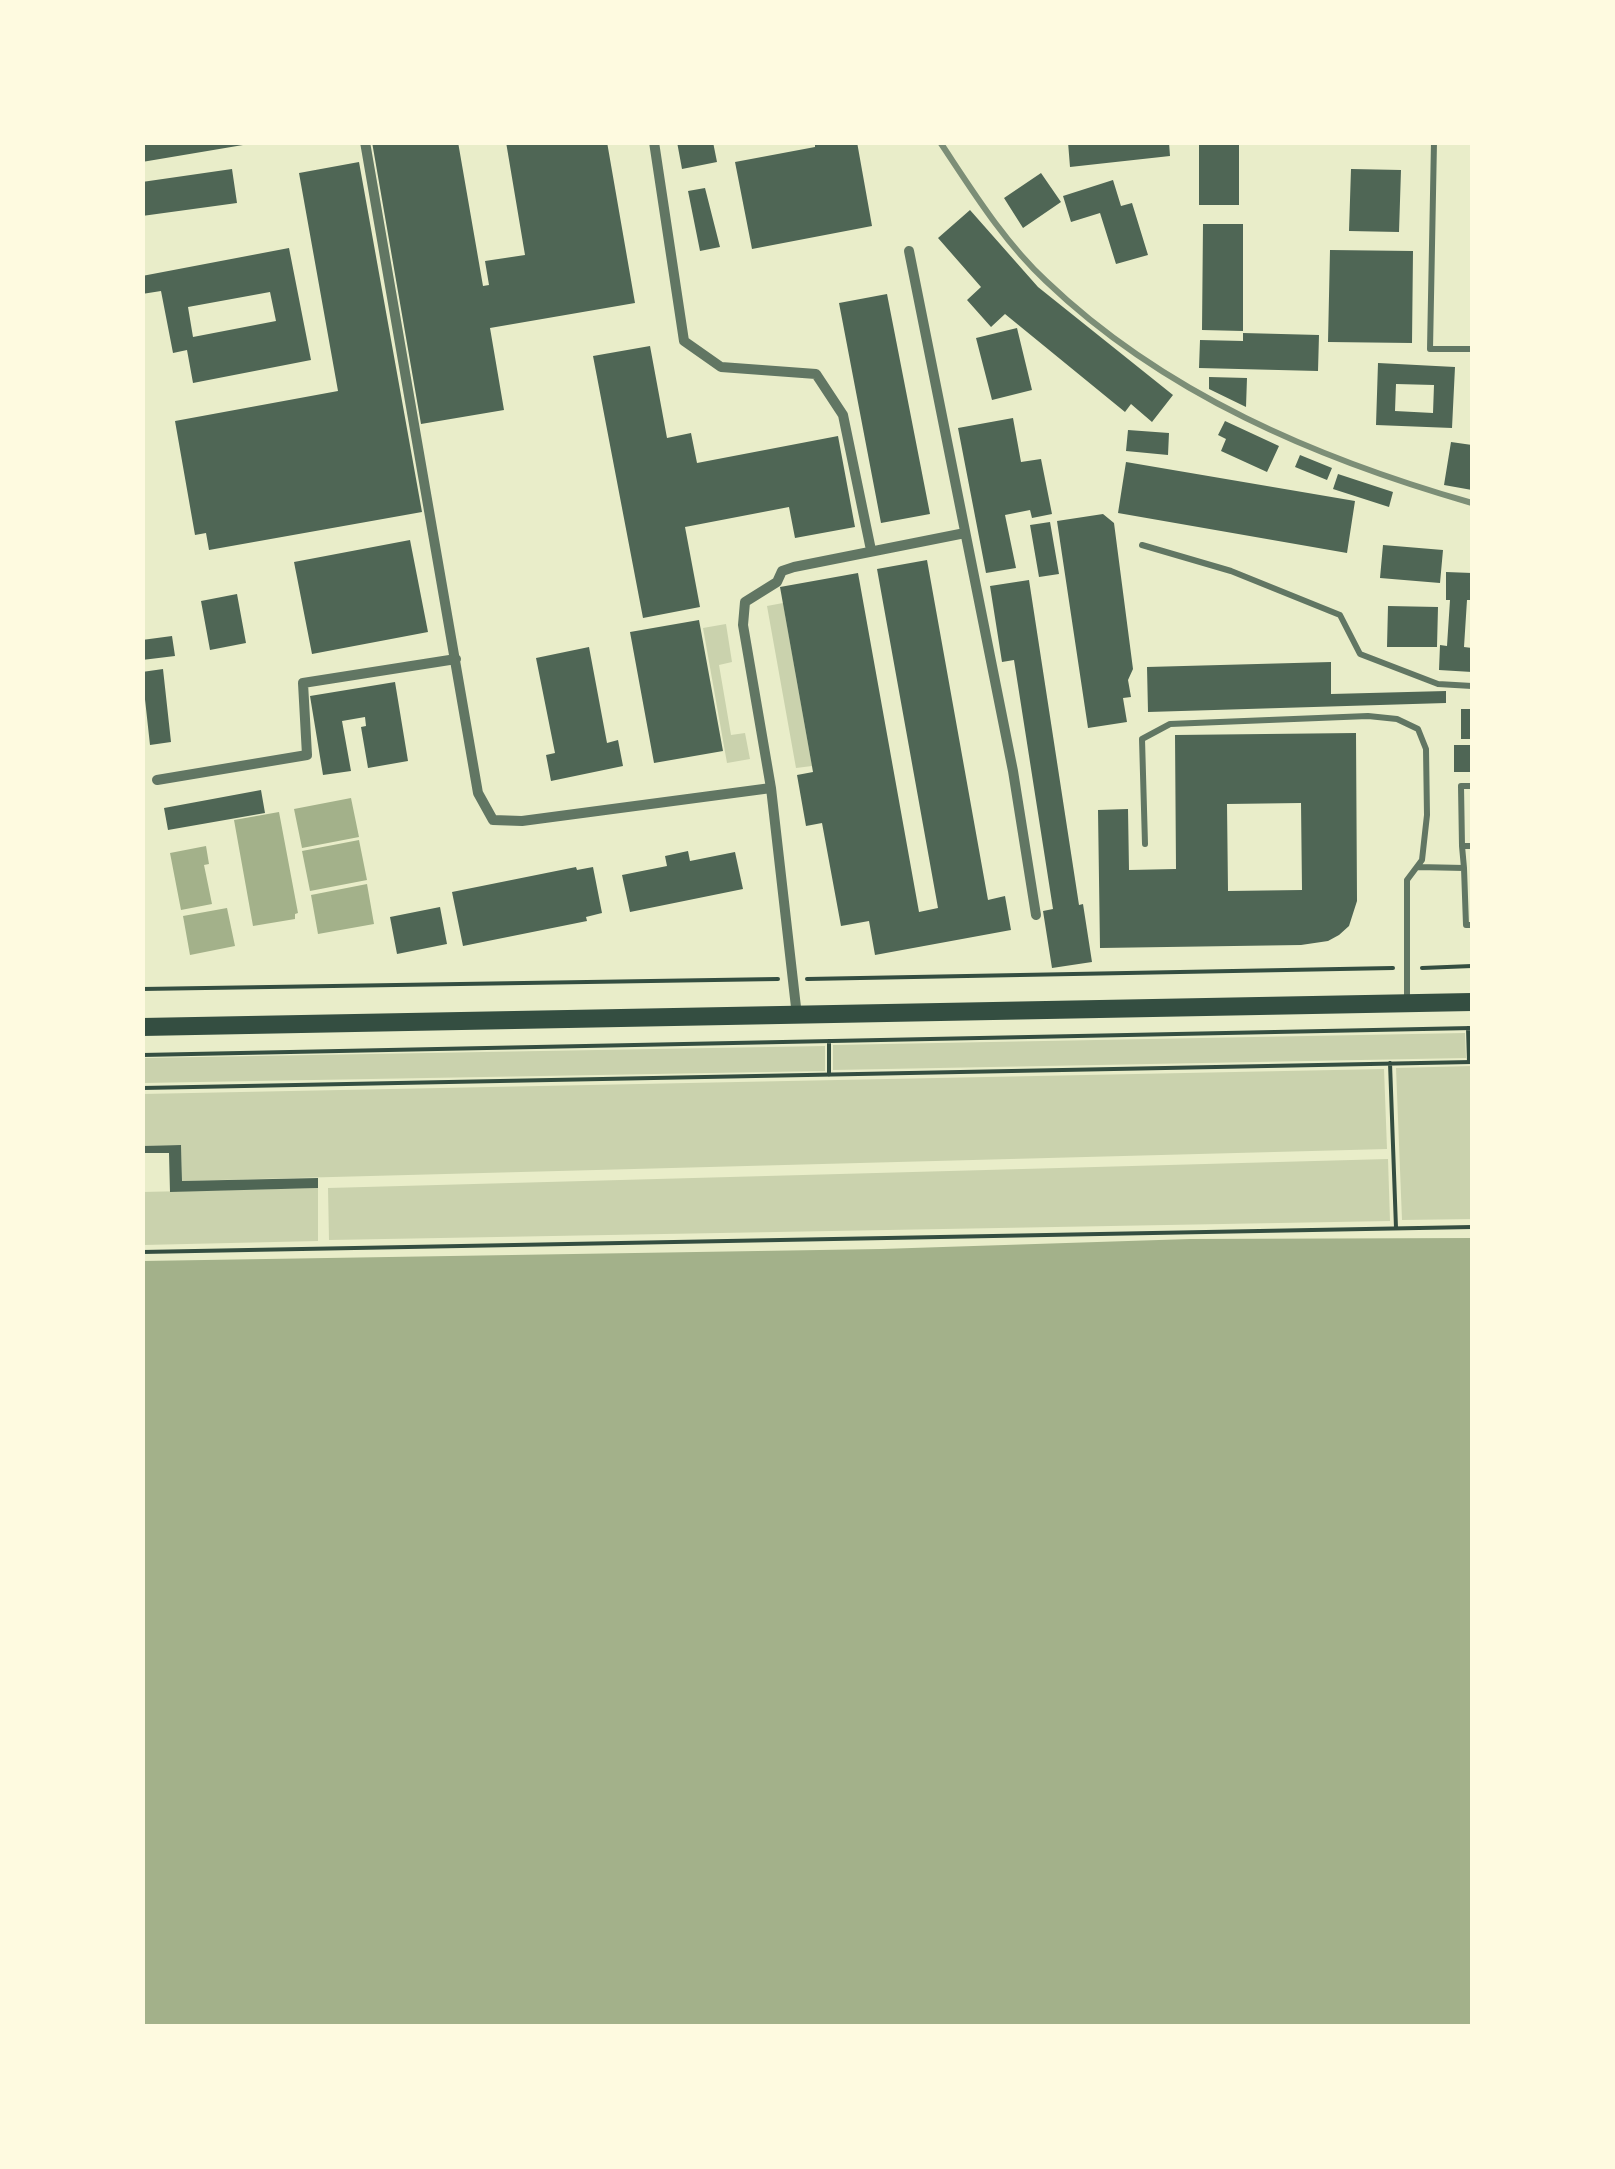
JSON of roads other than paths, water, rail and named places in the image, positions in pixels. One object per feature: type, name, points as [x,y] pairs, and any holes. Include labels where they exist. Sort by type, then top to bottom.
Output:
[{"type":"main road","points":[[142,1027],[1472,1002]]},
{"type":"street","points":[[365,142],[478,793],[493,820],[522,821],[771,788]]},
{"type":"street","points":[[654,142],[684,341],[721,367],[816,374],[843,416],[871,550]]},
{"type":"street","points":[[909,251],[1013,771],[1036,915]]},
{"type":"street","points":[[797,1016],[771,788],[743,624],[745,602],[777,582],[782,571],[964,533]]},
{"type":"street","points":[[157,780],[307,755],[302,684],[456,660]]},
{"type":"lane","points":[[1434,142],[1430,349],[1472,350]]},
{"type":"lane","points":[[1142,546],[1231,571],[1340,615],[1360,654],[1438,684],[1472,686]]},
{"type":"lane","points":[[1146,844],[1142,739],[1170,724],[1368,716],[1396,719],[1418,729],[1426,749],[1426,814],[1422,860],[1407,880],[1407,1002]]},
{"type":"lane","points":[[1472,786],[1461,786],[1466,925],[1472,925]]},
{"type":"lane","points":[[1462,846],[1472,846]]},
{"type":"lane","points":[[1416,868],[1464,868]]},
{"type":"railway","points":[[940,142],[1016,250],[1092,321],[1141,357],[1192,389],[1301,443],[1357,466],[1472,503]]}]
